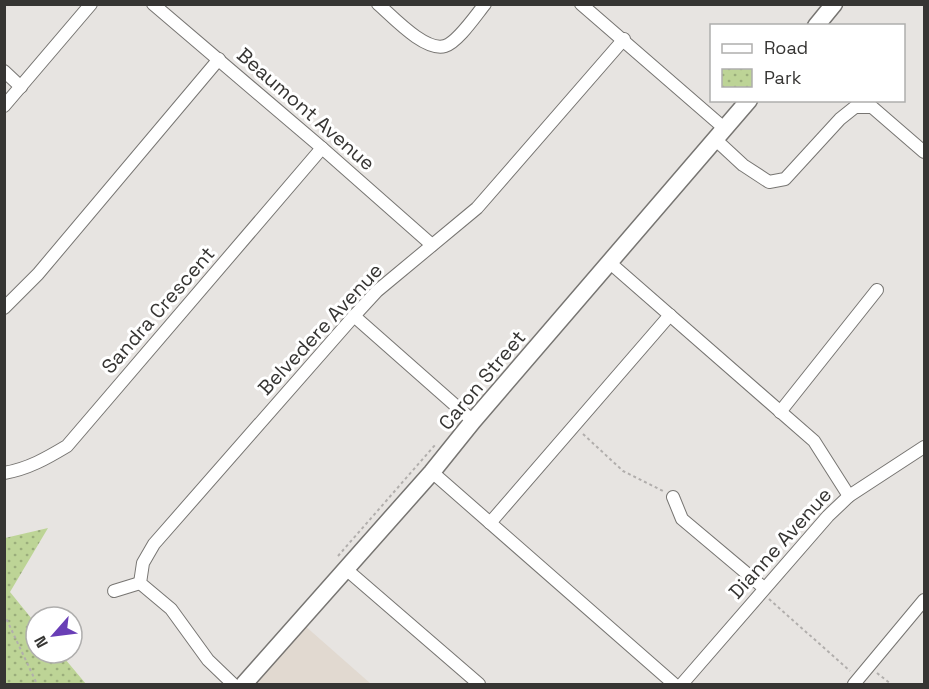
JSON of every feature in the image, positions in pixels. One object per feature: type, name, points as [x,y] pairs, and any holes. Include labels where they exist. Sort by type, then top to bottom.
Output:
[{"type":"street","points":[[4,106],[91,4]]},
{"type":"street","name":"Beaumont Avenue","points":[[153,4],[432,245]]},
{"type":"street","points":[[378,4],[415,35],[428,44],[437,46],[446,45],[455,39],[485,4]]},
{"type":"street","points":[[581,4],[624,39],[720,134],[743,165],[769,182],[785,179],[840,119],[855,107],[872,107],[924,152]]},
{"type":"street","points":[[818,24],[834,4]]},
{"type":"street","name":"Belvedere Avenue","points":[[140,583],[143,563],[154,544],[354,316],[377,291],[477,208],[624,39]]},
{"type":"street","points":[[4,308],[38,274],[219,59]]},
{"type":"street","points":[[4,71],[21,87]]},
{"type":"street","name":"Caron Street","points":[[244,684],[432,472],[473,421],[747,102]]},
{"type":"street","name":"Sandra Crescent","points":[[4,473],[41,461],[67,446],[322,148]]},
{"type":"street","points":[[609,262],[814,441],[849,496]]},
{"type":"street","points":[[780,411],[877,290]]},
{"type":"street","points":[[490,523],[670,315]]},
{"type":"street","points":[[354,316],[473,421]]},
{"type":"street","name":"Dianne Avenue","points":[[682,684],[828,516],[849,496],[923,450]]},
{"type":"street","points":[[432,472],[674,684]]},
{"type":"street","points":[[673,497],[682,519],[762,590]]},
{"type":"street","points":[[347,570],[479,684]]},
{"type":"street","points":[[114,591],[140,583],[171,609],[208,660],[234,684]]},
{"type":"street","points":[[856,682],[924,600]]},
{"type":"path","points":[[574,425],[623,471],[673,497]]},
{"type":"path","points":[[762,590],[856,682]]},
{"type":"path","points":[[4,614],[37,684]]},
{"type":"path","points":[[869,666],[891,684]]},
{"type":"shaded area","points":[[304,625],[371,684],[254,684]]},
{"type":"green space","points":[[48,528],[10,592],[24,609],[24,665],[70,665],[86,684],[5,684],[5,538]]}]
